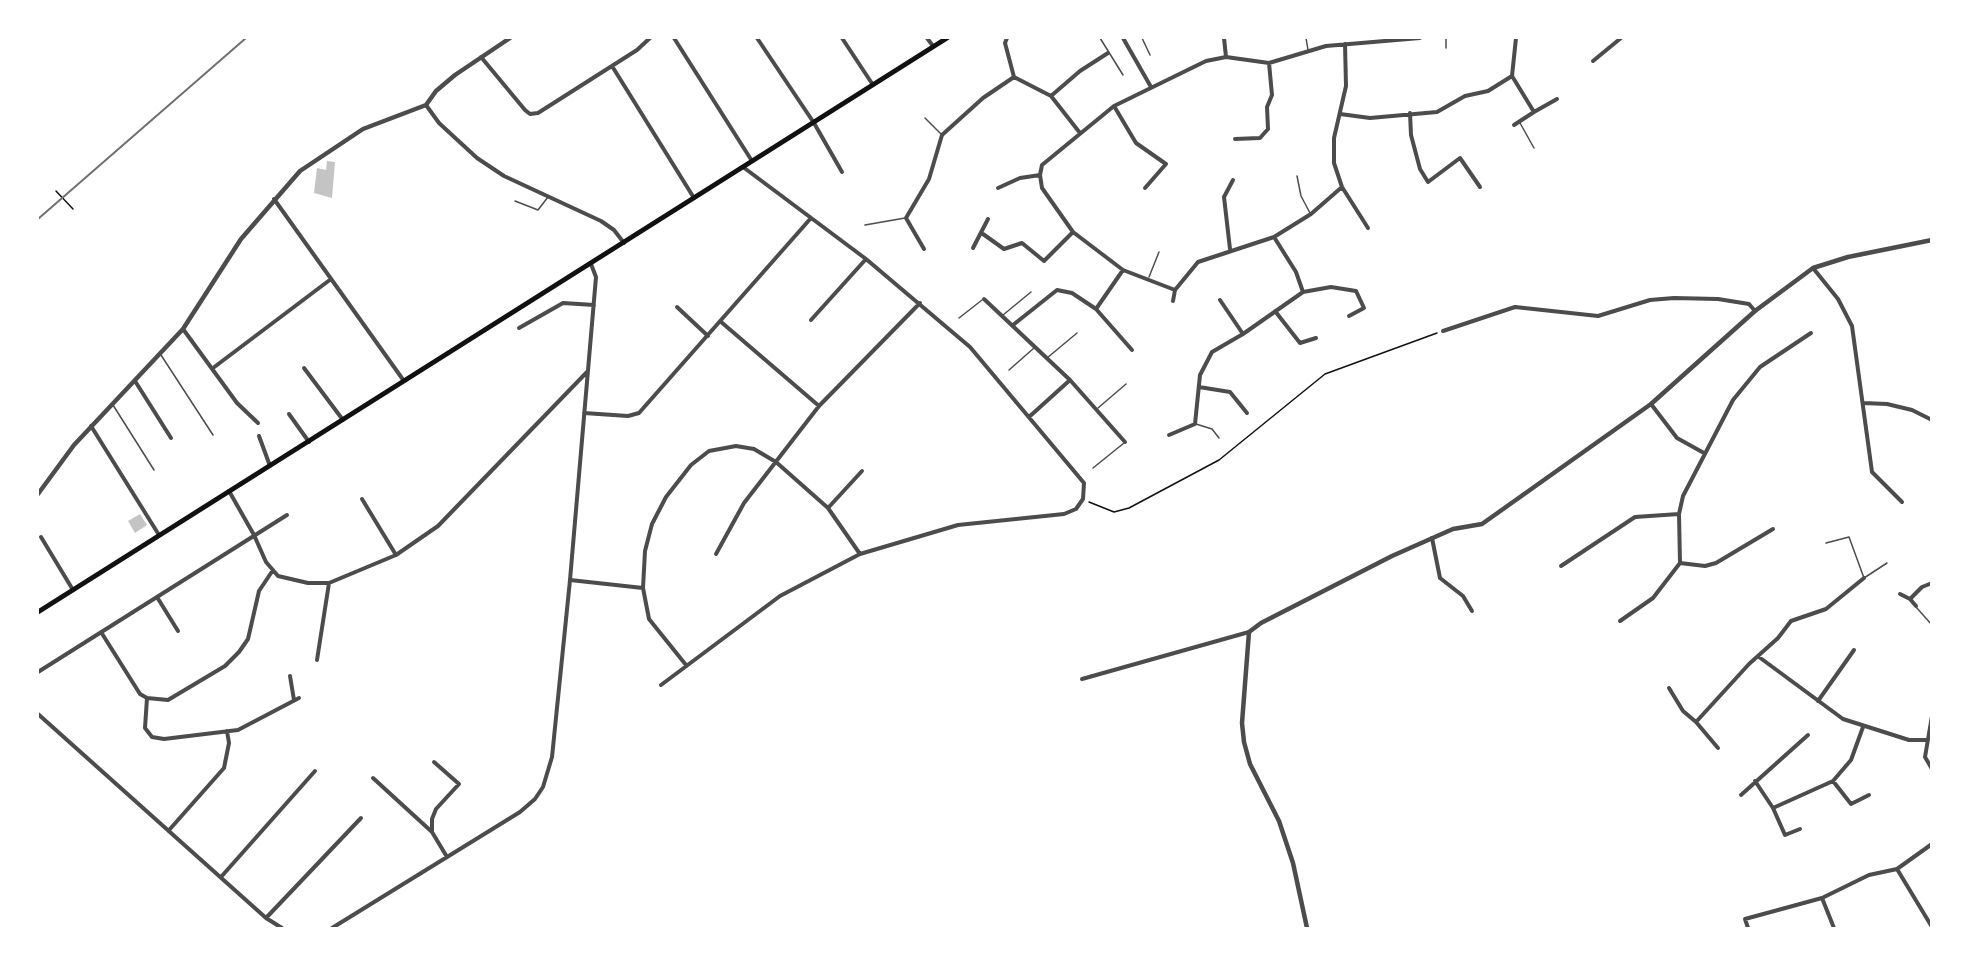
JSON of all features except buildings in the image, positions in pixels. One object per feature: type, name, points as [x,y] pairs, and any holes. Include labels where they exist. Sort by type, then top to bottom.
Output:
[{"type":"main road","points":[[38,612],[947,38]]},
{"type":"street","points":[[38,494],[74,445],[183,329],[241,239],[274,198],[300,171],[363,129],[426,105],[436,91],[510,38]]},
{"type":"street","points":[[481,57],[530,114],[538,113],[637,50],[650,38]]},
{"type":"street","points":[[674,38],[752,161]]},
{"type":"street","points":[[757,38],[814,123],[842,172]]},
{"type":"street","points":[[842,38],[873,85]]},
{"type":"street","points":[[927,38],[933,46]]},
{"type":"street","points":[[1007,38],[1005,43],[1014,77],[1051,96],[1080,133]]},
{"type":"street","points":[[1123,38],[1151,87]]},
{"type":"street","points":[[1224,38],[1226,57]]},
{"type":"street","points":[[1175,290],[1124,270],[1073,232],[1042,188],[1040,175],[1042,165],[1114,106],[1206,61],[1226,57],[1269,63],[1308,51],[1345,44],[1420,38]]},
{"type":"street","points":[[1516,38],[1512,76],[1534,112]]},
{"type":"street","points":[[1593,61],[1621,38]]},
{"type":"street","points":[[1345,44],[1346,86],[1334,146],[1334,163],[1342,186],[1368,228]]},
{"type":"street","points":[[1051,96],[1080,70],[1108,53]]},
{"type":"street","points":[[1235,139],[1260,138],[1268,129],[1267,107],[1272,95],[1269,63]]},
{"type":"street","points":[[612,66],[695,198]]},
{"type":"street","points":[[1340,114],[1370,118],[1437,112],[1465,96],[1488,91],[1512,76]]},
{"type":"street","points":[[924,249],[906,218],[929,179],[942,135],[983,98],[1014,77]]},
{"type":"street","points":[[1514,125],[1557,99]]},
{"type":"street","points":[[426,105],[445,129],[477,158],[504,176],[601,221],[614,230],[625,243]]},
{"type":"street","points":[[1114,106],[1136,143],[1166,164],[1145,188]]},
{"type":"street","points":[[1410,113],[1411,135],[1420,169],[1428,182],[1460,158],[1480,187]]},
{"type":"street","points":[[661,685],[780,596],[860,554],[958,525],[1064,514],[1076,509],[1083,499],[1084,483],[970,347],[866,259],[743,166]]},
{"type":"street","points":[[998,188],[1020,178],[1040,175]]},
{"type":"street","points":[[1230,249],[1224,198],[1233,180]]},
{"type":"street","points":[[1173,301],[1175,290],[1198,262],[1230,249],[1274,237],[1311,214],[1342,186]]},
{"type":"street","points":[[274,198],[405,381]]},
{"type":"street","points":[[584,413],[628,416],[639,413],[811,218]]},
{"type":"street","points":[[973,248],[983,234],[988,219]]},
{"type":"street","points":[[983,234],[1004,249],[1022,243],[1044,261],[1073,232]]},
{"type":"street","points":[[1274,237],[1296,272],[1303,292]]},
{"type":"street","points":[[1082,679],[1249,632],[1261,623],[1432,538],[1453,529],[1482,524],[1651,404],[1755,311],[1814,268],[1848,257],[1932,240]]},
{"type":"street","points":[[811,320],[866,259]]},
{"type":"street","points":[[332,928],[535,799],[548,772],[570,580],[594,305],[596,277],[591,264]]},
{"type":"street","points":[[1814,268],[1838,299],[1852,326],[1872,472],[1902,502]]},
{"type":"street","points":[[1096,309],[1124,270]]},
{"type":"street","points":[[213,368],[331,279]]},
{"type":"street","points":[[1169,435],[1195,424],[1200,375],[1212,352],[1243,334],[1303,292],[1331,286],[1356,291],[1364,308],[1349,316]]},
{"type":"street","points":[[1012,325],[1057,290],[1072,293],[1096,309],[1132,350]]},
{"type":"street","points":[[1443,331],[1515,307],[1598,316],[1650,300],[1674,298],[1749,304],[1755,311]]},
{"type":"street","points":[[984,299],[1070,380],[1125,442]]},
{"type":"street","points":[[1220,300],[1243,334]]},
{"type":"street","points":[[519,328],[563,303],[594,305]]},
{"type":"street","points":[[716,554],[744,503],[819,406],[920,303]]},
{"type":"street","points":[[676,306],[708,336]]},
{"type":"street","points":[[1275,311],[1300,343],[1316,338]]},
{"type":"street","points":[[720,321],[819,406]]},
{"type":"street","points":[[183,329],[237,403],[258,423]]},
{"type":"street","points":[[1620,621],[1653,598],[1680,563],[1680,514],[1683,496],[1733,400],[1752,374],[1768,360],[1811,333]]},
{"type":"street","points":[[304,368],[343,420]]},
{"type":"street","points":[[229,491],[254,535],[266,562],[278,576],[329,583],[396,555],[438,526],[588,372]]},
{"type":"street","points":[[1029,417],[1070,380]]},
{"type":"street","points":[[135,381],[171,438]]},
{"type":"street","points":[[1199,387],[1230,392],[1247,413]]},
{"type":"street","points":[[1863,403],[1887,404],[1912,410],[1932,420]]},
{"type":"street","points":[[1651,404],[1677,438],[1704,453]]},
{"type":"street","points":[[288,414],[309,442]]},
{"type":"street","points":[[92,426],[159,535]]},
{"type":"street","points":[[259,436],[270,466]]},
{"type":"street","points":[[686,665],[649,619],[643,588],[645,551],[652,524],[666,497],[691,465],[709,451],[736,446],[754,449],[776,462],[828,508],[860,554]]},
{"type":"street","points":[[828,508],[862,471]]},
{"type":"street","points":[[362,499],[396,555]]},
{"type":"street","points":[[1561,567],[1635,517],[1680,514]]},
{"type":"street","points":[[38,672],[287,515]]},
{"type":"street","points":[[1680,563],[1705,566],[1716,563],[1773,530]]},
{"type":"street","points":[[41,537],[73,590]]},
{"type":"street","points":[[1432,538],[1440,578],[1463,596],[1472,611]]},
{"type":"street","points":[[101,632],[135,686],[147,698],[172,699],[234,659],[248,639],[259,591],[273,570]]},
{"type":"street","points":[[1696,722],[1791,621],[1826,609],[1864,578]]},
{"type":"street","points":[[570,580],[643,588]]},
{"type":"street","points":[[317,660],[329,583]]},
{"type":"street","points":[[1910,599],[1922,587],[1932,583]]},
{"type":"street","points":[[1900,594],[1910,599],[1916,606]]},
{"type":"street","points":[[157,597],[178,631]]},
{"type":"street","points":[[1249,632],[1242,723],[1244,742],[1250,764],[1282,831],[1293,863],[1307,928]]},
{"type":"street","points":[[1818,701],[1854,650]]},
{"type":"street","points":[[1759,657],[1835,715],[1863,727],[1878,729],[1909,740],[1926,740]]},
{"type":"street","points":[[147,698],[145,728],[152,737],[164,739],[227,731],[249,726],[296,699],[290,676]]},
{"type":"street","points":[[1669,688],[1683,711],[1696,722],[1718,748]]},
{"type":"street","points":[[38,714],[170,829],[266,918],[282,928]]},
{"type":"street","points":[[1932,716],[1926,740],[1925,757],[1932,769]]},
{"type":"street","points":[[1773,808],[1833,781],[1851,760],[1863,727]]},
{"type":"street","points":[[170,829],[224,768],[230,743],[227,731]]},
{"type":"street","points":[[1741,795],[1808,735]]},
{"type":"street","points":[[432,832],[432,819],[436,809],[459,784],[434,762]]},
{"type":"street","points":[[221,877],[315,771]]},
{"type":"street","points":[[373,778],[432,832],[447,857]]},
{"type":"street","points":[[1755,781],[1773,808],[1785,835],[1800,829]]},
{"type":"street","points":[[1833,781],[1851,804],[1869,795]]},
{"type":"street","points":[[266,918],[361,818]]},
{"type":"street","points":[[1748,928],[1746,919],[1822,898],[1869,875],[1897,869],[1932,844]]},
{"type":"street","points":[[1897,869],[1932,927]]},
{"type":"street","points":[[1822,898],[1834,928]]},
{"type":"street","points":[[1927,919],[1932,916]]},
{"type":"lane","points":[[1100,38],[1123,75]]},
{"type":"lane","points":[[1142,38],[1150,55]]},
{"type":"lane","points":[[1306,38],[1308,51]]},
{"type":"lane","points":[[1446,38],[1446,48]]},
{"type":"lane","points":[[925,118],[942,135]]},
{"type":"lane","points":[[1520,122],[1534,148]]},
{"type":"lane","points":[[1297,176],[1301,196],[1311,214]]},
{"type":"lane","points":[[515,201],[538,210],[548,197]]},
{"type":"lane","points":[[865,225],[906,218]]},
{"type":"lane","points":[[1148,278],[1159,252]]},
{"type":"lane","points":[[1002,316],[1031,292]]},
{"type":"lane","points":[[959,318],[984,299]]},
{"type":"lane","points":[[1046,358],[1077,333]]},
{"type":"lane","points":[[1009,370],[1035,348]]},
{"type":"lane","points":[[160,354],[213,435]]},
{"type":"lane","points":[[1097,408],[1126,384]]},
{"type":"lane","points":[[112,404],[154,470]]},
{"type":"lane","points":[[1195,424],[1212,429],[1219,438]]},
{"type":"lane","points":[[1093,468],[1125,442]]},
{"type":"lane","points":[[1826,543],[1849,537],[1864,578],[1887,563]]},
{"type":"lane","points":[[1916,606],[1932,624]]},
{"type":"path","points":[[56,191],[73,209]]},
{"type":"path","points":[[1083,499],[1114,512],[1129,508],[1219,460],[1325,374],[1443,331]]},
{"type":"railway","points":[[38,219],[246,38]]}]
